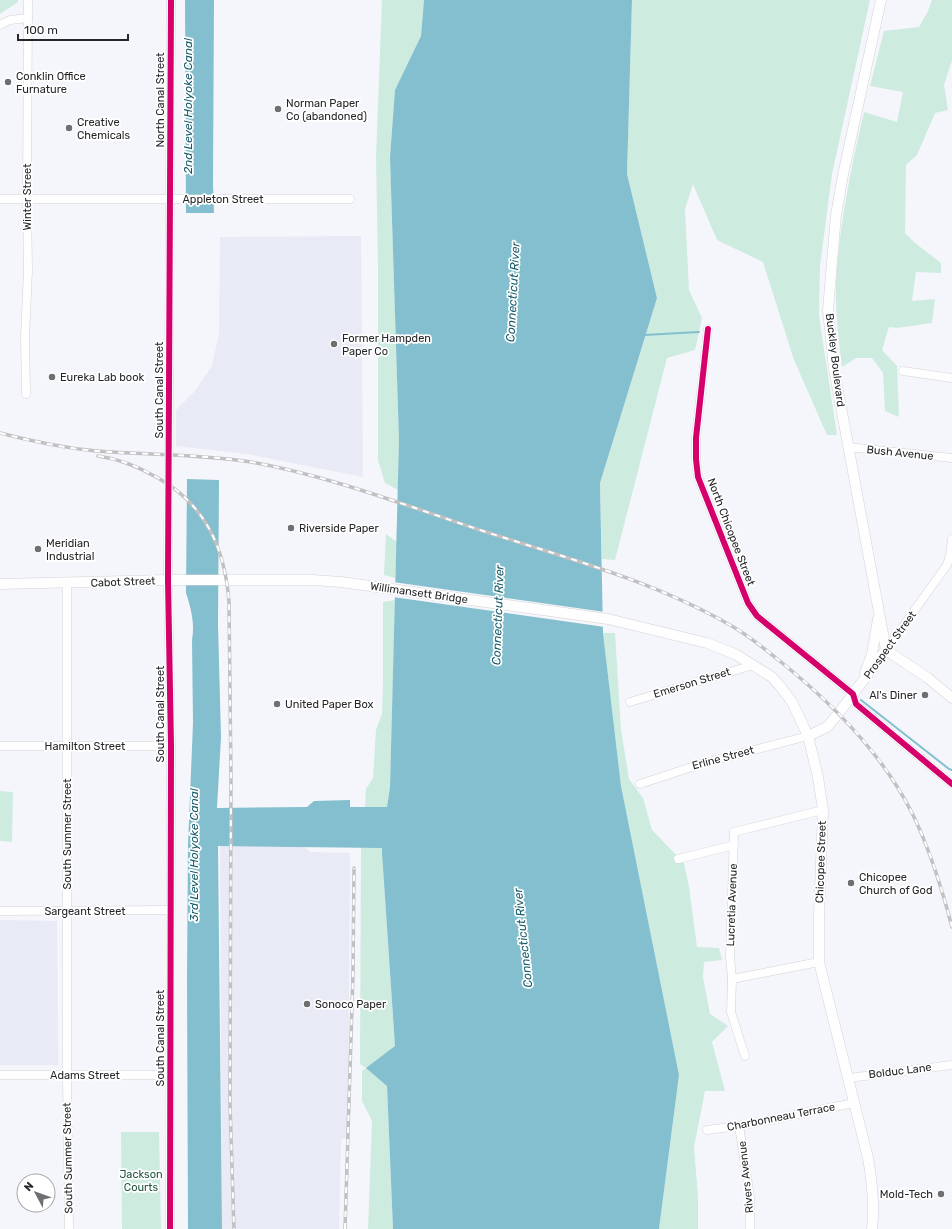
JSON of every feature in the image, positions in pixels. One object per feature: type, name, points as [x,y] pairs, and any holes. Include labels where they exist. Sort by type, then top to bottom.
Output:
[{"type":"main road","name":"Buckley Boulevard","points":[[881,0],[843,175],[836,215],[828,310],[834,370],[886,650]]},
{"type":"main road","name":"Cabot Street","points":[[0,584],[173,580],[313,580],[341,582]]},
{"type":"main road","name":"Willimansett Bridge","points":[[341,582],[608,619]]},
{"type":"main road","points":[[860,685],[872,654],[876,636],[879,607]]},
{"type":"main road","name":"Chicopee Street","points":[[608,619],[707,643],[735,654],[772,677],[792,702],[808,736],[818,777],[823,810],[819,916],[819,962],[868,1158],[872,1185],[872,1229]]},
{"type":"main road","name":"Prospect Street","points":[[808,736],[827,727],[886,650]]},
{"type":"main road","points":[[886,650],[928,678],[952,698]]},
{"type":"street","name":"Winter Street","points":[[26,394],[28,271],[26,199],[28,0]]},
{"type":"street","name":"North Canal Street","points":[[170,0],[174,199]]},
{"type":"street","points":[[0,25],[10,20],[28,18]]},
{"type":"street","name":"Appleton Street","points":[[0,199],[350,199]]},
{"type":"street","name":"South Canal Street","points":[[170,1229],[170,910],[174,199]]},
{"type":"street","name":"North Chicopee Street","points":[[708,329],[696,438],[698,477],[748,603],[757,616],[853,694],[856,704],[952,784]]},
{"type":"street","points":[[903,371],[952,378]]},
{"type":"street","name":"Bush Avenue","points":[[848,447],[952,458]]},
{"type":"street","name":"Prospect Street","points":[[886,650],[947,565],[950,556],[952,539]]},
{"type":"street","name":"South Summer Street","points":[[67,583],[67,1075],[69,1229]]},
{"type":"street","name":"Emerson Street","points":[[630,702],[753,665]]},
{"type":"street","name":"Erline Street","points":[[640,784],[704,762],[808,736]]},
{"type":"street","name":"Hamilton Street","points":[[0,746],[171,746]]},
{"type":"street","name":"Lucretia Avenue","points":[[745,1056],[731,1012],[731,936],[734,832],[823,810]]},
{"type":"street","points":[[678,859],[734,845]]},
{"type":"street","name":"Sargeant Street","points":[[0,911],[170,910]]},
{"type":"street","points":[[732,979],[819,962]]},
{"type":"street","name":"Bolduc Lane","points":[[849,1078],[952,1065]]},
{"type":"street","name":"Adams Street","points":[[0,1075],[170,1075]]},
{"type":"street","name":"Charbonneau Terrace","points":[[707,1130],[739,1126],[854,1103]]},
{"type":"street","name":"Rivers Avenue","points":[[739,1126],[750,1197],[750,1229]]},
{"type":"shaded area","points":[[361,236],[363,477],[247,454],[176,446],[176,410],[194,392],[212,366],[219,334],[220,237]]},
{"type":"shaded area","points":[[303,843],[310,852],[350,853],[348,1138],[341,1139],[339,1229],[222,1229],[220,845]]},
{"type":"shaded area","points":[[0,920],[57,921],[58,1065],[0,1065]]},
{"type":"green space","points":[[0,0],[18,0],[18,2],[0,14]]},
{"type":"green space","points":[[382,0],[424,0],[421,36],[395,90],[390,157],[399,439],[398,490],[385,483],[378,460],[378,267],[376,157]]},
{"type":"green space","points":[[632,0],[870,0],[832,174],[820,266],[819,316],[837,435],[827,435],[794,360],[763,262],[717,240],[693,184],[685,209],[689,290],[702,318],[695,350],[667,358],[615,560],[602,559],[600,483],[657,298],[627,174]]},
{"type":"green space","points":[[932,0],[952,0],[952,60],[944,85],[948,110],[935,113],[917,155],[906,165],[905,233],[915,243],[941,263],[941,273],[916,272],[912,301],[935,299],[932,323],[897,328],[889,327],[882,350],[897,366],[899,417],[885,411],[883,373],[872,358],[856,358],[842,367],[836,306],[836,281],[841,229],[855,151],[864,112],[897,122],[903,92],[870,86],[884,31],[919,27]]},
{"type":"green space","points":[[386,534],[397,542],[395,578],[384,575]]},
{"type":"green space","points":[[395,600],[390,787],[387,807],[365,807],[366,789],[373,778],[376,730],[382,714],[383,602]]},
{"type":"green space","points":[[603,633],[615,633],[621,730],[629,779],[643,798],[652,830],[684,863],[689,887],[697,947],[719,948],[722,960],[704,962],[703,977],[710,1014],[728,1026],[712,1042],[725,1091],[705,1091],[694,1147],[698,1197],[698,1229],[659,1229],[679,1075],[621,786]]},
{"type":"green space","points":[[0,791],[13,792],[12,842],[0,841]]},
{"type":"green space","points":[[361,847],[382,847],[395,1046],[387,1086],[393,1229],[368,1229],[372,1121],[362,1101],[362,1071],[366,1068],[360,1064]]},
{"type":"green space","name":"Jackson Courts","points":[[121,1132],[159,1132],[161,1229],[122,1229]]},
{"type":"water","name":"2nd Level Holyoke Canal","points":[[185,0],[214,0],[214,213],[186,213]]},
{"type":"water","points":[[424,0],[632,0],[627,174],[657,298],[600,483],[603,633],[621,786],[679,1075],[659,1229],[393,1229],[387,1086],[366,1068],[395,1046],[382,848],[218,846],[222,1229],[188,1229],[188,845],[193,723],[193,622],[186,593],[187,479],[219,480],[218,625],[221,737],[217,808],[307,807],[314,801],[350,800],[350,807],[387,807],[390,787],[399,440],[390,157],[395,90],[421,36]]},
{"type":"pier","points":[[393,582],[605,612],[605,627],[393,597]]},
{"type":"waterway","points":[[644,335],[699,332]]},
{"type":"waterway","points":[[861,700],[952,770]]},
{"type":"railway","points":[[0,433],[72,448],[96,451],[232,459],[310,475],[368,492],[578,561],[640,583],[701,609],[743,633],[781,662],[837,712],[871,750],[900,791],[912,813],[935,869],[952,927]]},
{"type":"railway","points":[[98,456],[122,461],[144,470],[175,489],[189,501],[201,515],[210,530],[223,564],[227,583],[229,602],[231,779],[230,1104],[234,1229]]},
{"type":"railway","points":[[345,1229],[353,974],[354,868]]},
{"type":"cycle path","points":[[170,1229],[171,746],[168,580],[171,0]]},
{"type":"cycle path","points":[[708,329],[696,438],[698,477],[748,603],[757,616],[853,694],[856,704],[952,784]]},
{"type":"place","name":"Conklin Office Furnature","points":[[8,82]]},
{"type":"place","name":"Norman Paper Co (abandoned)","points":[[278,109]]},
{"type":"place","name":"Creative Chemicals","points":[[69,128]]},
{"type":"place","name":"Former Hampden Paper Co","points":[[334,344]]},
{"type":"place","name":"Eureka Lab book","points":[[52,377]]},
{"type":"place","name":"Riverside Paper","points":[[291,528]]},
{"type":"place","name":"Meridian Industrial","points":[[38,549]]},
{"type":"place","name":"Al's Diner","points":[[925,695]]},
{"type":"place","name":"United Paper Box","points":[[277,704]]},
{"type":"place","name":"Chicopee Church of God","points":[[851,883]]},
{"type":"place","name":"Sonoco Paper","points":[[307,1004]]},
{"type":"place","name":"Mold-Tech","points":[[941,1194]]},
{"type":"water label","name":"Connecticut River","points":[[513,292]]},
{"type":"water label","name":"Connecticut River","points":[[498,615]]},
{"type":"water label","name":"3rd Level Holyoke Canal","points":[[194,855]]},
{"type":"water label","name":"Connecticut River","points":[[523,938]]}]
